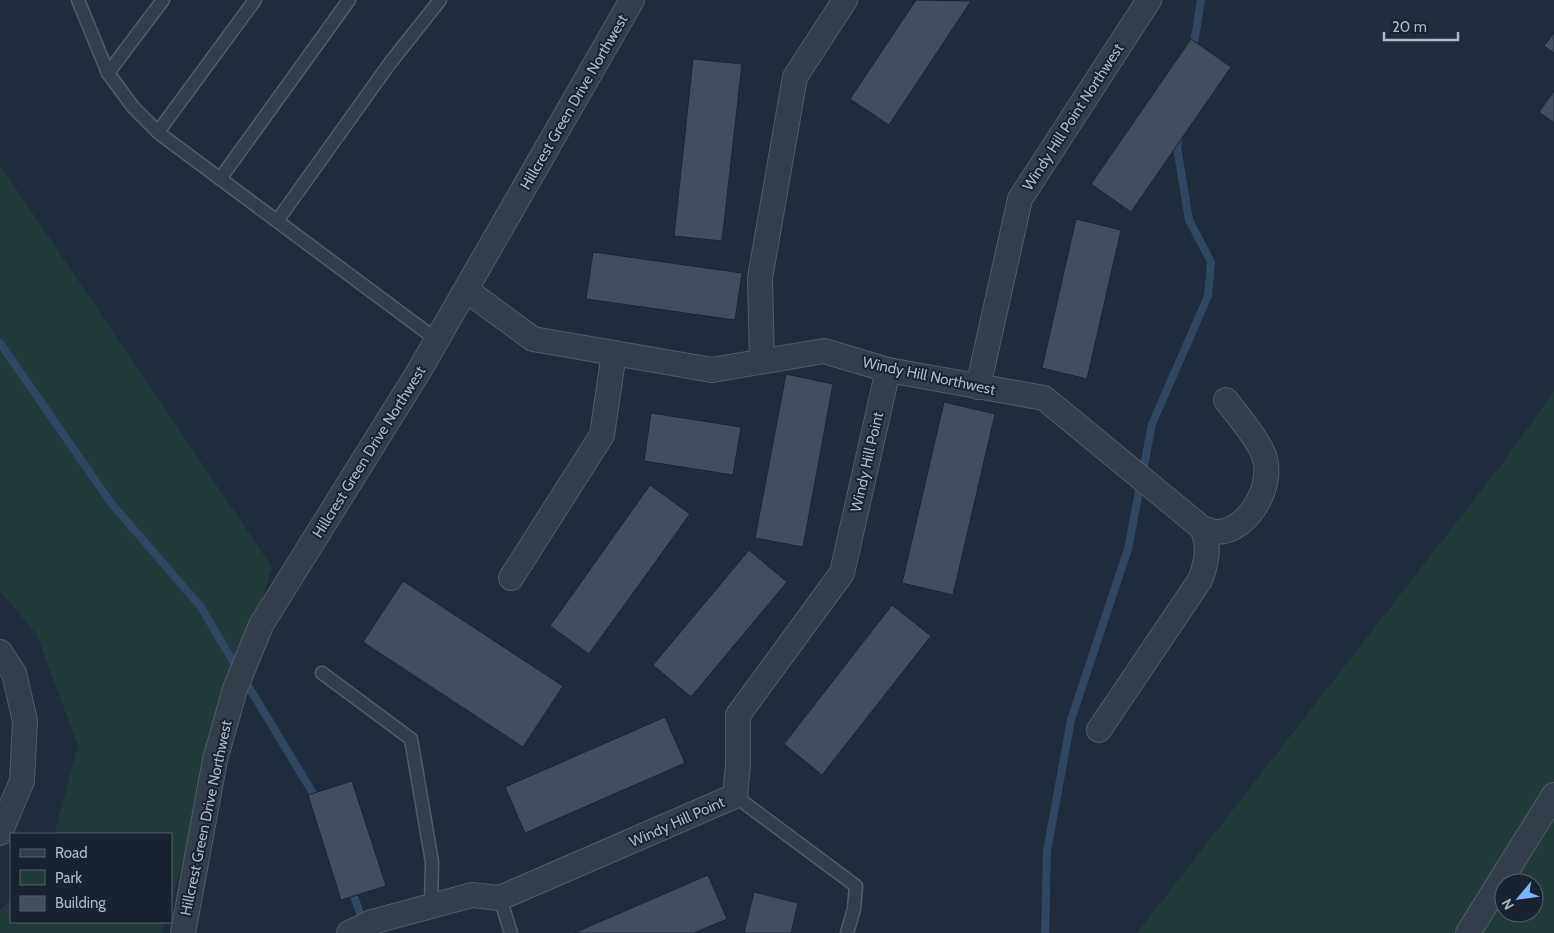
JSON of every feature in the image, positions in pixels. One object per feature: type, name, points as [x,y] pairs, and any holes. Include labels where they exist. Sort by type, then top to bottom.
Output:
[{"type":"street","name":"Hillcrest Green Drive Northwest","points":[[183,933],[215,760],[235,688],[261,625],[466,290],[632,0]]},
{"type":"street","points":[[762,361],[760,278],[795,78],[845,0]]},
{"type":"street","name":"Windy Hill Point Northwest","points":[[978,386],[1020,199],[1149,0]]},
{"type":"street","name":"Windy Hill Northwest","points":[[466,290],[533,338],[712,370],[824,351],[888,370],[1044,398],[1202,528]]},
{"type":"street","points":[[511,578],[602,435],[614,353]]},
{"type":"street","name":"Windy Hill Point","points":[[349,933],[372,922],[472,895],[500,898],[735,796],[738,766],[738,715],[842,573],[888,370]]},
{"type":"street","points":[[1099,730],[1200,580],[1207,553],[1202,528],[1216,532],[1239,523],[1253,510],[1264,483],[1267,468],[1263,453],[1226,400]]},
{"type":"street","points":[[0,833],[22,781],[25,721],[14,673],[1,656]]},
{"type":"street","points":[[1468,933],[1554,795]]},
{"type":"lane","points":[[78,0],[92,39],[108,72],[133,107],[158,132],[436,340]]},
{"type":"lane","points":[[108,72],[163,0]]},
{"type":"lane","points":[[158,132],[255,0]]},
{"type":"lane","points":[[220,178],[349,0]]},
{"type":"lane","points":[[277,221],[390,63],[440,0]]},
{"type":"lane","points":[[322,673],[411,739],[432,862],[431,906]]},
{"type":"lane","points":[[735,796],[856,886],[854,909],[847,933]]},
{"type":"lane","points":[[500,898],[511,933]]},
{"type":"green space","points":[[0,165],[272,567],[172,899],[172,833],[54,833],[78,746],[37,635],[0,591]]},
{"type":"green space","points":[[1554,391],[1554,933],[1137,933],[1501,465]]},
{"type":"green space","points":[[10,900],[10,923],[165,923],[162,933],[0,933],[0,910]]},
{"type":"building","points":[[916,0],[971,1],[889,125],[850,99]]},
{"type":"building","points":[[1554,33],[1554,53],[1544,46]]},
{"type":"building","points":[[1191,39],[1231,67],[1131,212],[1091,184]]},
{"type":"building","points":[[693,59],[742,64],[722,241],[674,236]]},
{"type":"building","points":[[1554,91],[1554,123],[1539,112]]},
{"type":"building","points":[[1076,219],[1121,230],[1087,379],[1042,368]]},
{"type":"building","points":[[593,252],[742,273],[735,320],[586,299]]},
{"type":"building","points":[[786,374],[833,384],[803,547],[755,538]]},
{"type":"building","points":[[944,402],[995,414],[953,595],[902,583]]},
{"type":"building","points":[[651,413],[741,427],[733,475],[644,461]]},
{"type":"building","points":[[650,485],[690,514],[589,654],[550,626]]},
{"type":"building","points":[[749,550],[787,582],[691,697],[653,665]]},
{"type":"building","points":[[403,581],[563,686],[523,747],[363,642]]},
{"type":"building","points":[[892,605],[931,636],[822,775],[784,744]]},
{"type":"building","points":[[665,717],[685,763],[525,833],[505,787]]},
{"type":"building","points":[[352,781],[386,886],[341,900],[308,795]]},
{"type":"building","points":[[708,875],[727,919],[694,933],[574,933]]},
{"type":"building","points":[[754,892],[798,903],[791,933],[744,933]]},
{"type":"waterway","points":[[1193,50],[1201,0]]},
{"type":"waterway","points":[[1045,933],[1047,851],[1071,720],[1128,549],[1152,424],[1208,296],[1211,262],[1189,220],[1177,147],[1179,135]]},
{"type":"waterway","points":[[0,343],[111,503],[201,607],[238,670]]},
{"type":"waterway","points":[[244,679],[317,800]]},
{"type":"waterway","points":[[351,888],[364,924]]}]
